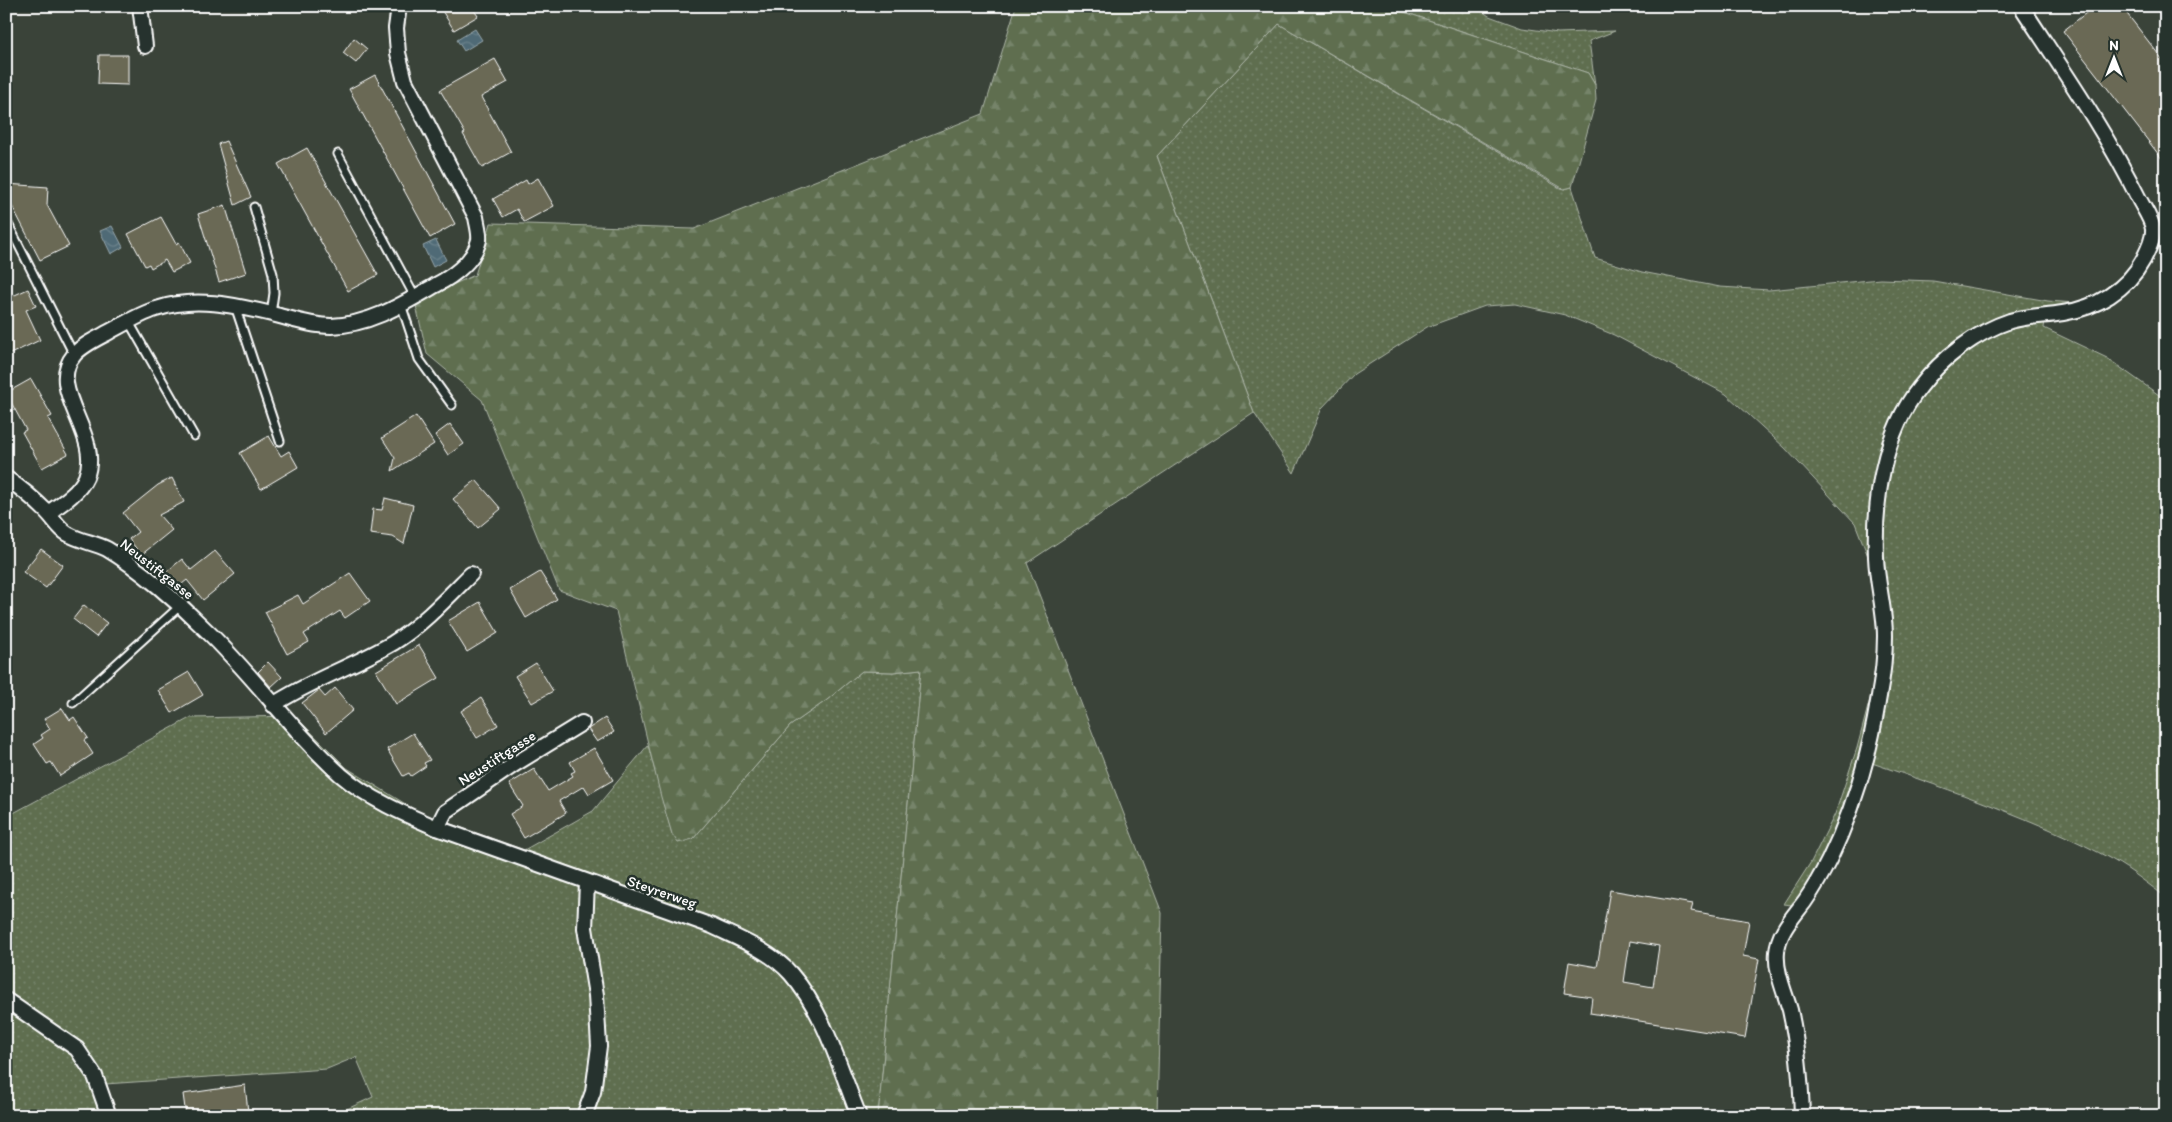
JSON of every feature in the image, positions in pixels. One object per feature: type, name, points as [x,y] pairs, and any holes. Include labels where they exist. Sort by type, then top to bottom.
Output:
[{"type":"street","points":[[140,6],[145,46]]},
{"type":"street","points":[[48,513],[75,492],[86,478],[90,461],[89,444],[68,393],[65,379],[68,366],[74,355],[95,340],[156,309],[184,302],[206,302],[234,306],[304,323],[331,326],[353,324],[374,318],[415,297],[462,269],[471,256],[479,238],[476,217],[405,81],[398,53],[396,28],[399,6]]},
{"type":"street","points":[[1802,1116],[1798,1052],[1776,953],[1786,926],[1808,897],[1828,862],[1843,830],[1870,744],[1884,661],[1885,635],[1877,567],[1876,530],[1884,470],[1894,434],[1905,410],[1920,387],[1958,350],[1984,333],[2026,317],[2063,313],[2085,308],[2106,299],[2122,287],[2139,267],[2148,249],[2153,228],[2125,171],[2021,6]]},
{"type":"street","name":"Neustiftgasse","points":[[6,478],[48,513],[68,534],[106,549],[180,606],[224,647],[273,705],[342,776],[389,806],[437,828],[587,883]]},
{"type":"street","points":[[273,705],[313,682],[370,656],[395,642],[419,623],[471,574]]},
{"type":"street","name":"Neustiftgasse","points":[[437,828],[446,812],[515,764],[582,723]]},
{"type":"street","points":[[584,1116],[593,1092],[599,1046],[596,996],[585,928],[587,883]]},
{"type":"street","name":"Steyrerweg","points":[[587,883],[712,926],[746,942],[790,973],[806,994],[824,1029],[859,1116]]},
{"type":"street","points":[[6,1000],[77,1049],[95,1076],[110,1116]]},
{"type":"lane","points":[[338,154],[415,297]]},
{"type":"lane","points":[[254,207],[273,274],[274,293],[271,314]]},
{"type":"lane","points":[[6,220],[74,355]]},
{"type":"lane","points":[[401,304],[419,359],[452,405]]},
{"type":"lane","points":[[234,306],[280,441]]},
{"type":"lane","points":[[129,322],[194,436]]},
{"type":"lane","points":[[73,702],[180,606]]},
{"type":"green space","points":[[1016,6],[1386,6],[1588,73],[1595,85],[1596,100],[1572,187],[1564,189],[1279,24],[1157,156],[1254,413],[1027,563],[1162,913],[1157,1116],[878,1116],[921,669],[893,672],[862,671],[827,700],[790,726],[693,839],[678,843],[672,834],[661,797],[616,611],[559,590],[482,400],[427,354],[415,301],[475,275],[491,223],[694,229],[983,114]]},
{"type":"green space","points":[[1386,6],[1475,6],[1489,16],[1522,28],[1558,33],[1615,31],[1589,41],[1595,85],[1588,73]]},
{"type":"green space","points":[[1279,24],[1560,188],[1572,187],[1595,258],[1642,272],[1720,287],[1769,290],[1880,279],[1933,281],[2048,301],[2075,303],[2084,302],[2111,288],[2130,270],[2140,253],[2142,241],[2159,246],[2135,286],[2114,301],[2045,321],[2044,328],[2107,358],[2166,400],[2166,897],[2120,864],[2055,831],[1933,784],[1872,763],[1806,907],[1784,904],[1811,862],[1835,814],[1857,748],[1876,676],[1880,643],[1871,564],[1855,523],[1785,448],[1726,394],[1614,335],[1565,315],[1515,304],[1485,306],[1427,327],[1354,374],[1322,408],[1294,473],[1254,413],[1157,156]]},
{"type":"green space","points":[[921,669],[878,1116],[332,1116],[373,1097],[356,1057],[327,1069],[105,1084],[116,1116],[6,1116],[6,817],[190,718],[295,716],[347,768],[420,813],[524,850],[593,811],[648,745],[672,834],[693,839],[790,726],[827,700],[862,671],[893,672]]},
{"type":"water","points":[[475,29],[482,40],[464,51],[457,40]]},
{"type":"water","points":[[112,226],[123,247],[111,254],[100,231]]},
{"type":"water","points":[[436,240],[446,260],[433,267],[423,246]]},
{"type":"building","points":[[439,6],[471,6],[478,16],[454,30]]},
{"type":"building","points":[[2095,6],[2121,6],[2166,64],[2166,164],[2063,31]]},
{"type":"building","points":[[354,38],[367,49],[356,63],[343,53]]},
{"type":"building","points":[[99,55],[128,55],[128,85],[98,84]]},
{"type":"building","points":[[495,59],[508,82],[481,97],[511,152],[482,168],[463,134],[465,133],[440,90]]},
{"type":"building","points":[[375,75],[455,224],[430,238],[349,89]]},
{"type":"building","points":[[226,141],[251,197],[235,205],[218,144]]},
{"type":"building","points":[[307,148],[378,275],[348,291],[278,164]]},
{"type":"building","points":[[538,178],[554,206],[524,222],[517,209],[503,217],[493,199],[526,180],[528,184]]},
{"type":"building","points":[[6,184],[48,187],[47,205],[69,246],[40,260],[9,200],[6,200]]},
{"type":"building","points":[[225,205],[246,273],[219,282],[198,214]]},
{"type":"building","points":[[161,217],[176,244],[179,242],[190,263],[172,272],[165,260],[151,268],[149,264],[145,266],[128,234]]},
{"type":"building","points":[[28,289],[36,306],[26,310],[40,340],[6,356],[6,299]]},
{"type":"building","points":[[31,379],[52,416],[48,418],[68,454],[42,468],[22,432],[26,430],[6,393]]},
{"type":"building","points":[[416,416],[434,444],[392,471],[395,458],[382,438]]},
{"type":"building","points":[[450,424],[464,444],[448,455],[435,435]]},
{"type":"building","points":[[269,436],[281,456],[289,451],[298,467],[261,489],[240,453]]},
{"type":"building","points":[[172,478],[184,502],[159,515],[172,530],[141,555],[129,539],[138,532],[123,513],[158,485]]},
{"type":"building","points":[[476,480],[501,509],[478,528],[453,499]]},
{"type":"building","points":[[385,498],[413,505],[404,544],[393,537],[370,534],[373,509],[382,510]]},
{"type":"building","points":[[41,549],[63,565],[46,588],[23,572]]},
{"type":"building","points":[[215,551],[235,574],[203,600],[187,580],[177,588],[165,573],[182,559],[191,570]]},
{"type":"building","points":[[540,572],[557,599],[526,618],[510,590]]},
{"type":"building","points":[[350,573],[370,601],[345,618],[340,611],[304,634],[309,642],[287,654],[265,612],[298,595],[303,604]]},
{"type":"building","points":[[480,602],[498,633],[467,652],[448,621]]},
{"type":"building","points":[[84,605],[107,623],[96,637],[73,619]]},
{"type":"building","points":[[419,645],[439,678],[396,704],[376,671]]},
{"type":"building","points":[[268,662],[282,677],[271,687],[258,672]]},
{"type":"building","points":[[536,663],[553,691],[532,703],[515,676]]},
{"type":"building","points":[[189,672],[203,695],[172,713],[158,690]]},
{"type":"building","points":[[335,688],[353,710],[326,733],[302,703],[319,690],[325,697]]},
{"type":"building","points":[[481,698],[498,725],[477,738],[461,711]]},
{"type":"building","points":[[62,708],[70,720],[74,717],[88,738],[84,740],[93,754],[60,776],[51,762],[47,764],[34,744],[43,738],[41,735],[50,729],[44,719]]},
{"type":"building","points":[[605,718],[614,732],[597,742],[588,729]]},
{"type":"building","points":[[413,733],[430,760],[424,763],[426,766],[411,776],[409,773],[403,776],[387,749]]},
{"type":"building","points":[[594,748],[613,780],[589,794],[584,786],[559,801],[566,813],[524,838],[510,814],[523,806],[509,784],[534,769],[548,791],[573,776],[571,773],[575,771],[570,762]]},
{"type":"building","points":[[1610,890],[1693,904],[1691,911],[1749,921],[1743,956],[1759,959],[1745,1038],[1590,1013],[1592,997],[1564,993],[1569,962],[1597,967]],"holes":[[[1630,941],[1659,946],[1653,987],[1624,982]]]},
{"type":"building","points":[[245,1085],[248,1112],[226,1116],[186,1116],[183,1094]]}]
